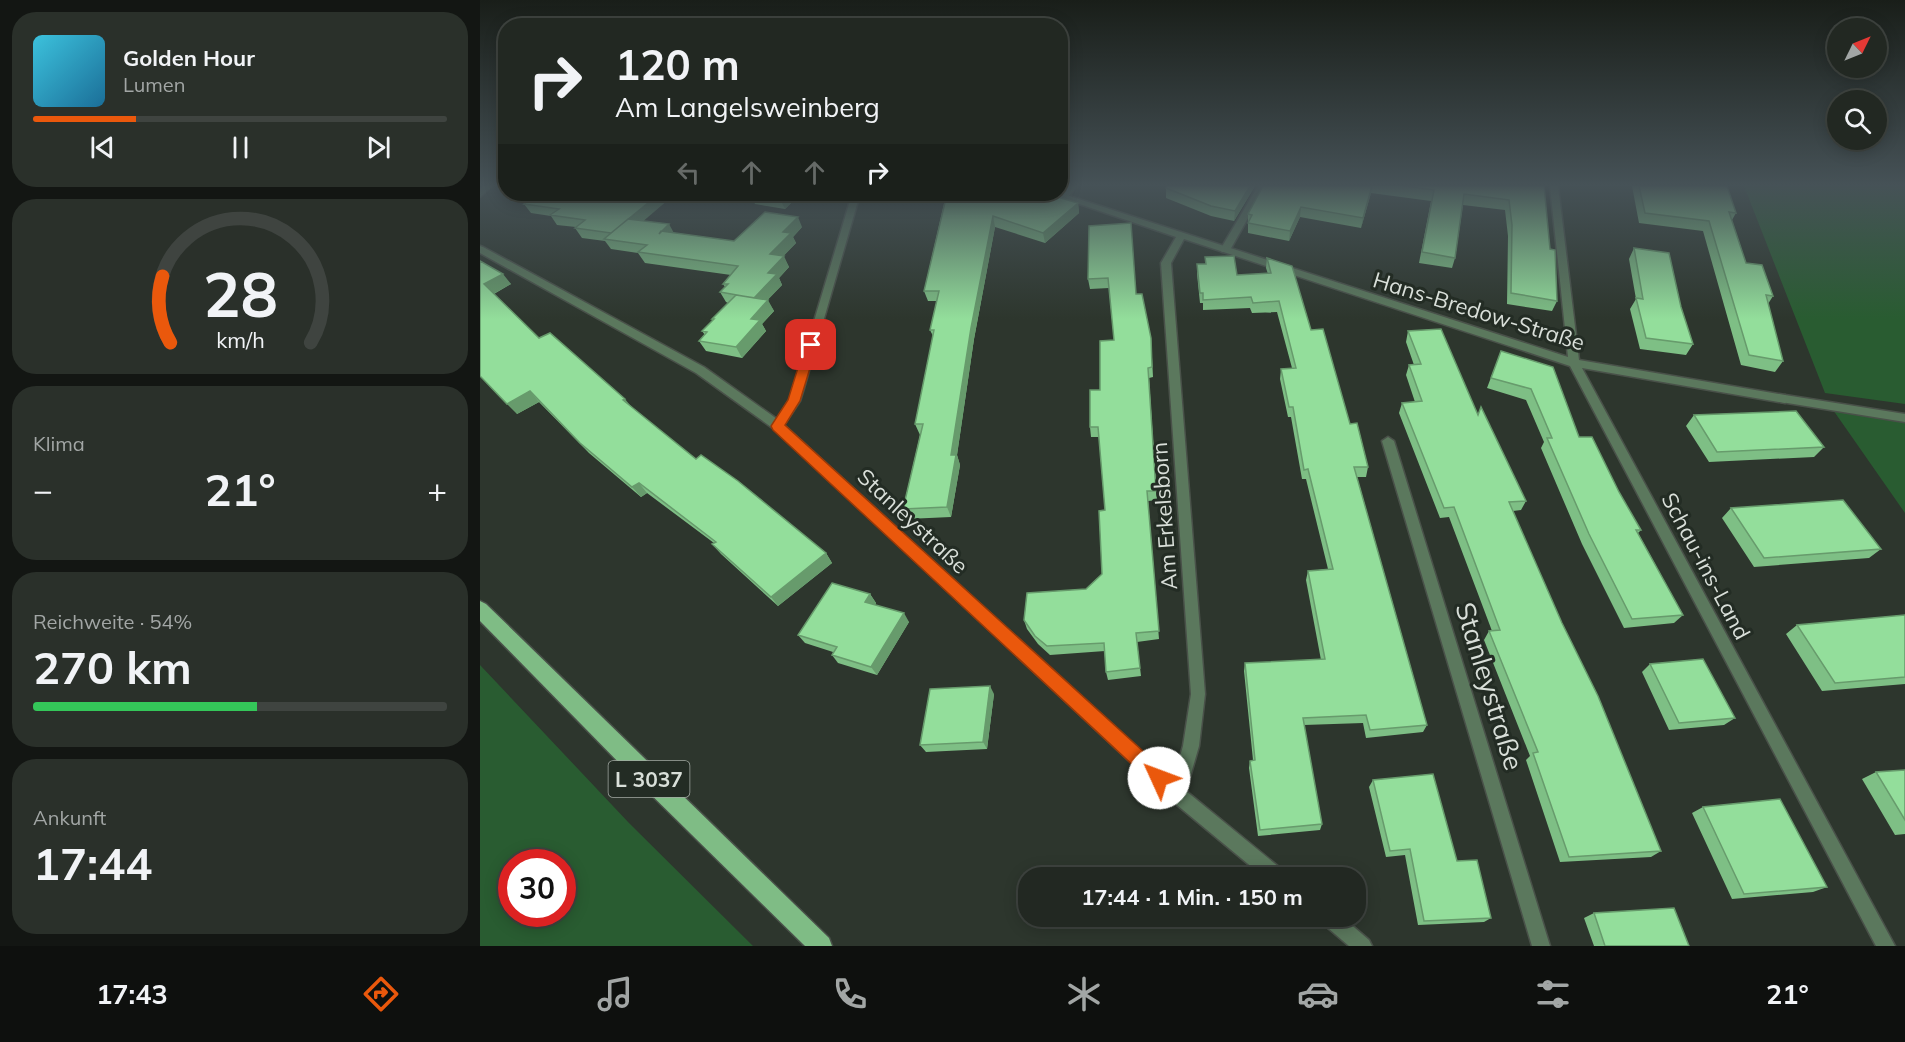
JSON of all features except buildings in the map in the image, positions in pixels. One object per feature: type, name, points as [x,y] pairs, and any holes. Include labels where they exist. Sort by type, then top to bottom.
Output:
[{"type":"main road","name":"L 3037","points":[[480,609],[637,767],[821,946]]},
{"type":"street","points":[[778,426],[794,401],[799,388],[845,230]]},
{"type":"street","name":"Hans-Bredow-Straße","points":[[1163,230],[1574,363],[1905,418]]},
{"type":"street","points":[[1225,250],[1238,230]]},
{"type":"street","name":"Schau-ins-Land","points":[[1559,230],[1574,363],[1886,946]]},
{"type":"street","name":"Am Erkelsborn","points":[[1177,794],[1191,746],[1198,694],[1166,263],[1181,236]]},
{"type":"street","name":"Stanleystraße","points":[[480,249],[700,370],[778,426],[1177,794],[1266,867]]},
{"type":"street","name":"Stanleystraße","points":[[1388,441],[1541,946]]},
{"type":"street","points":[[1341,927],[1364,946]]},
{"type":"green space","points":[[1761,230],[1905,230],[1905,404],[1825,393]]},
{"type":"green space","points":[[1831,407],[1905,420],[1905,513]]},
{"type":"green space","points":[[480,665],[629,823],[753,946],[480,946]]},
{"type":"route","points":[[811,345],[794,401],[778,426],[1159,778]]}]
